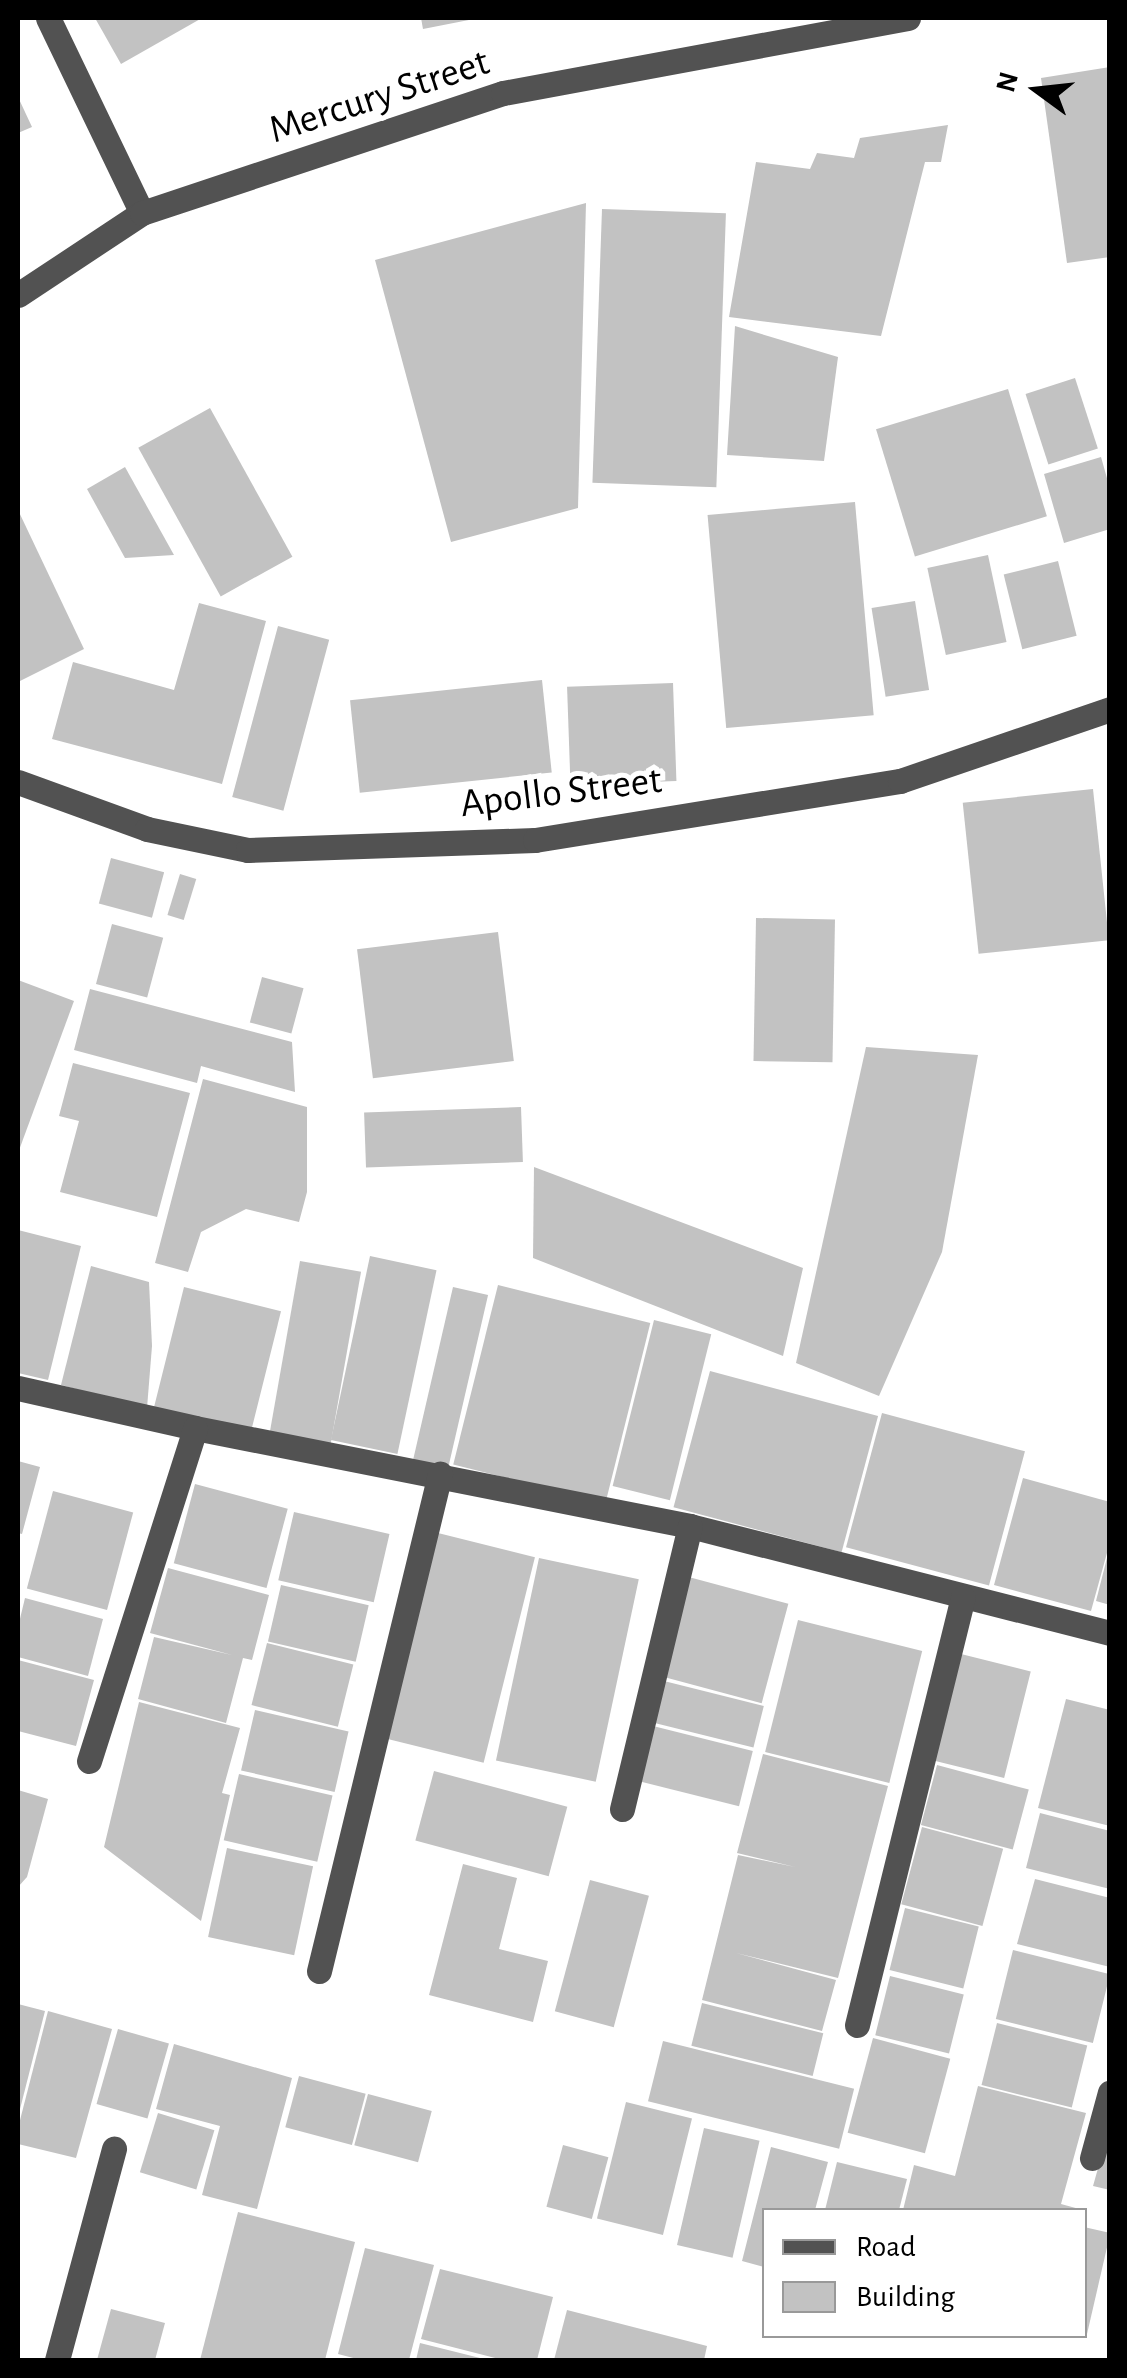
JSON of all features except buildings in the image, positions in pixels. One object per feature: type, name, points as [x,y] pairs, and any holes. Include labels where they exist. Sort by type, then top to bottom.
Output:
[{"type":"street","points":[[48,18],[142,213]]},
{"type":"street","name":"Mercury Street","points":[[18,294],[142,213],[503,93],[908,18]]},
{"type":"street","name":"Apollo Street","points":[[18,782],[147,829],[248,850],[536,840],[900,781],[1110,710]]},
{"type":"street","points":[[18,1388],[195,1428],[690,1526],[1110,1633]]},
{"type":"street","points":[[89,1761],[195,1428]]},
{"type":"street","points":[[319,1971],[440,1474]]},
{"type":"street","points":[[622,1809],[690,1526]]},
{"type":"street","points":[[857,2026],[963,1598]]},
{"type":"street","points":[[1092,2158],[1110,2092]]},
{"type":"street","points":[[57,2360],[114,2149]]}]
